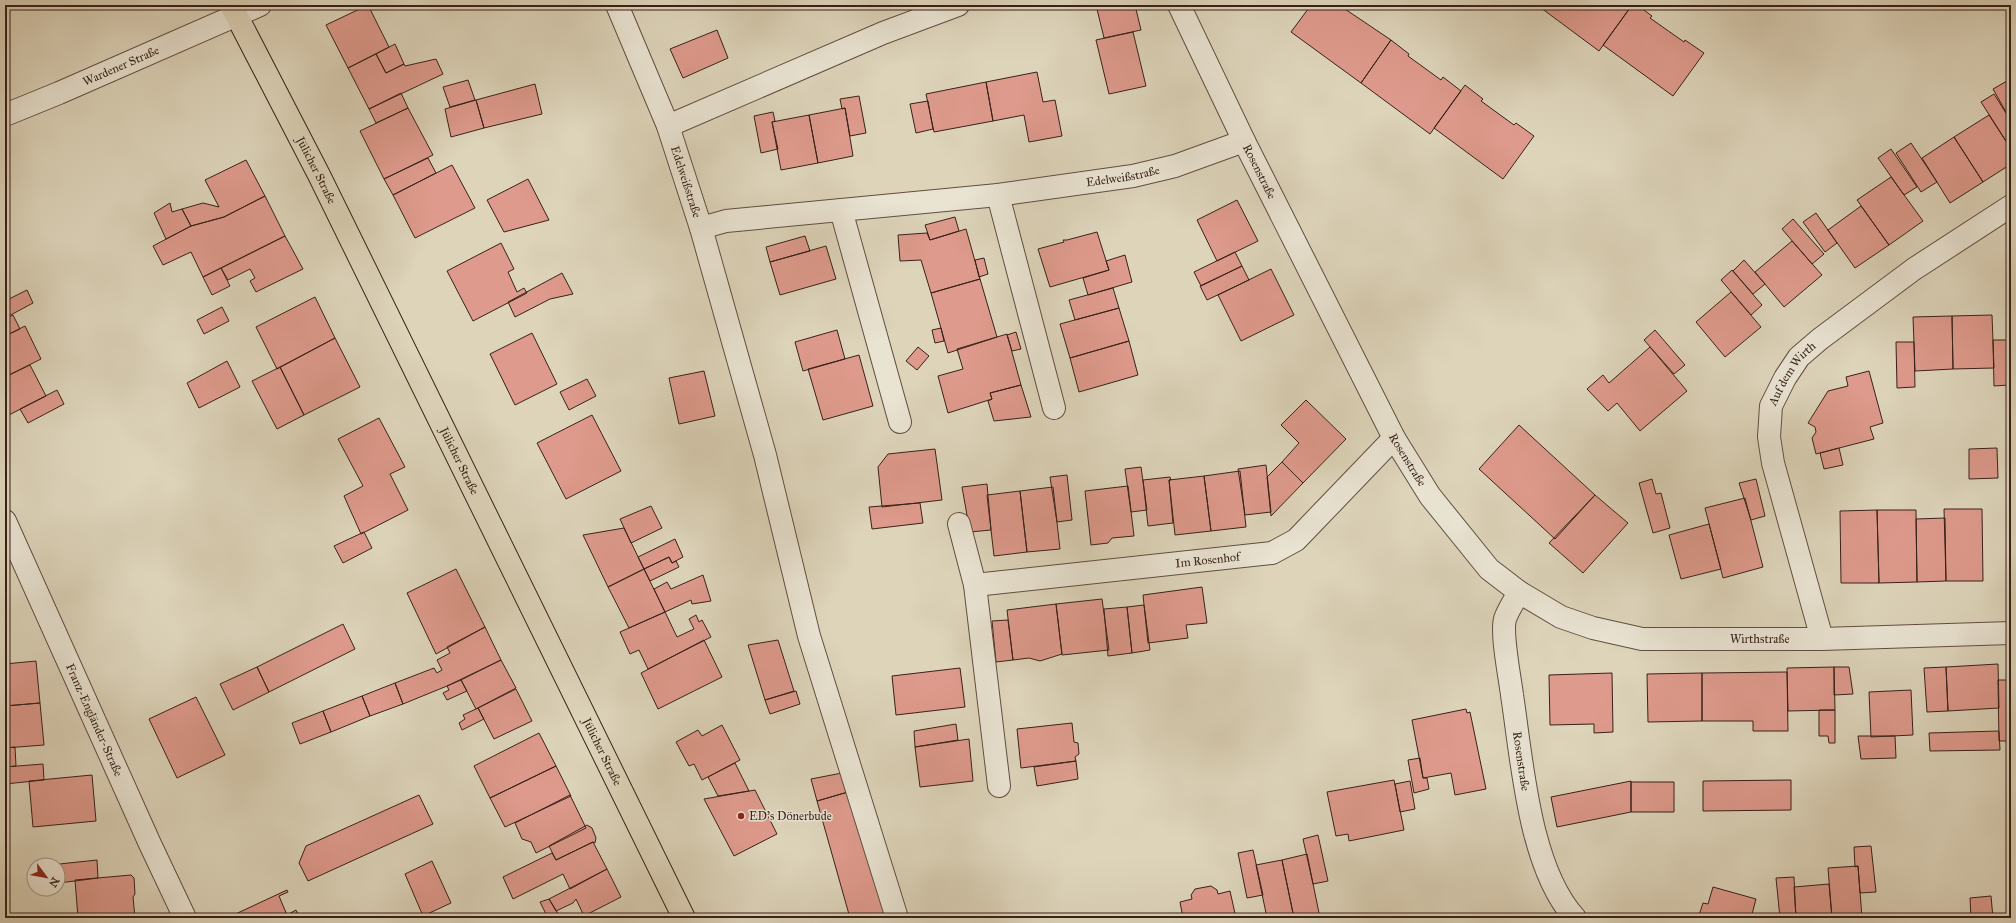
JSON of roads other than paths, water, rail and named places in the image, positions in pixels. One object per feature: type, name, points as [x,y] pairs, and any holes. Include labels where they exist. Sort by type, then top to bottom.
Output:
[{"type":"main road","name":"Jülicher Straße","points":[[234,10],[320,175],[684,918]]},
{"type":"street","name":"Wardener Straße","points":[[5,115],[234,10],[260,5]]},
{"type":"street","name":"Edelweißstraße","points":[[617,5],[668,126],[701,228],[726,221],[998,195],[1133,176],[1175,166],[1244,141]]},
{"type":"street","points":[[668,126],[883,33],[958,5]]},
{"type":"street","name":"Rosenstraße","points":[[1179,5],[1244,141],[1394,438],[1430,496],[1489,569],[1519,592],[1505,620],[1506,647],[1529,810],[1541,854],[1556,889],[1570,916]]},
{"type":"street","points":[[998,195],[1054,408]]},
{"type":"street","name":"Auf dem Wirth","points":[[1822,639],[1773,463],[1769,437],[1771,406],[1784,378],[1799,357],[1820,339],[1914,269],[2011,206]]},
{"type":"street","points":[[841,210],[900,422]]},
{"type":"street","points":[[701,228],[765,455],[810,636],[897,918]]},
{"type":"street","name":"Im Rosenhof","points":[[975,585],[1272,554],[1296,540],[1394,438]]},
{"type":"street","name":"Franz-Engländer-Straße","points":[[5,521],[185,918]]},
{"type":"street","points":[[959,524],[975,585],[999,786]]},
{"type":"street","name":"Wirthstraße","points":[[1519,592],[1561,617],[1593,628],[1642,639],[1822,639],[2011,633]]},
{"type":"place","name":"ED's Dönerbude","points":[[741,816]]}]
